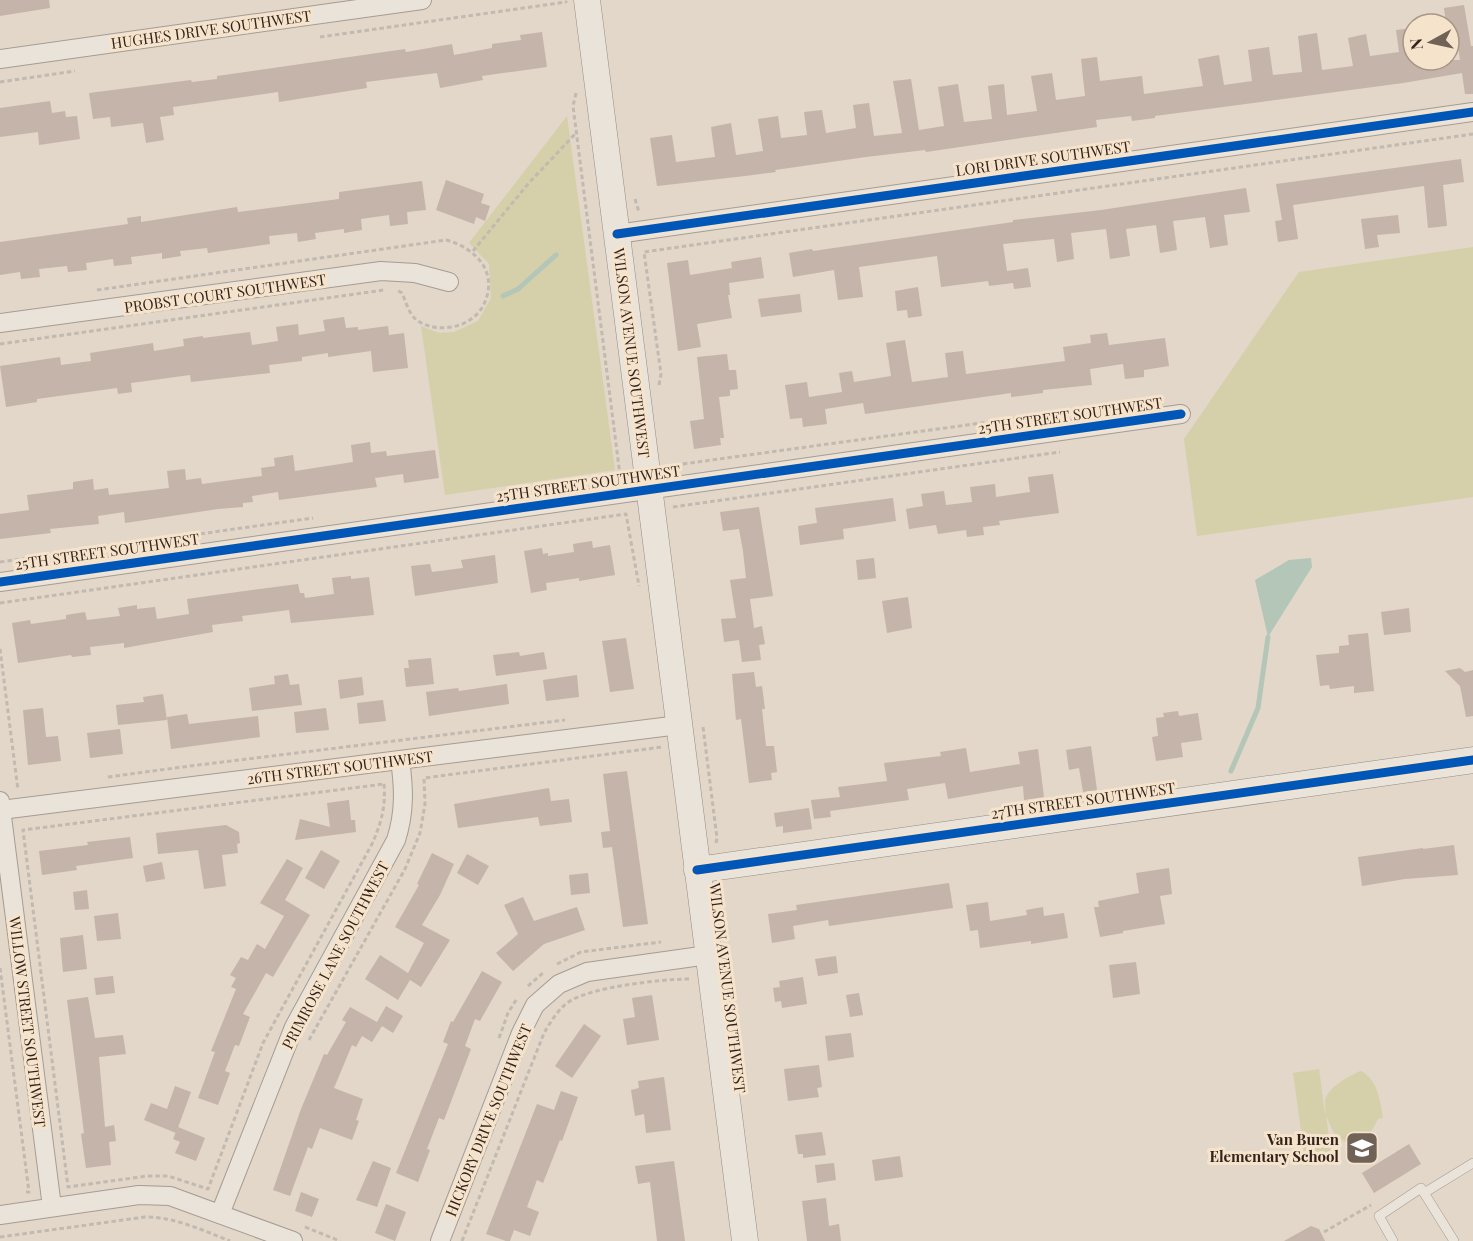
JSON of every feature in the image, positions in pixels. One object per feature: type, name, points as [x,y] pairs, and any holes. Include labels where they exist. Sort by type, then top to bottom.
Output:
[{"type":"main road","name":"WILSON AVENUE SOUTHWEST","points":[[577,6],[617,234],[649,490],[691,725],[707,868],[708,955],[745,1241]]},
{"type":"main road","name":"27TH STREET SOUTHWEST","points":[[707,868],[1473,760]]},
{"type":"street","name":"HUGHES DRIVE SOUTHWEST","points":[[0,59],[422,0]]},
{"type":"street","name":"LORI DRIVE SOUTHWEST","points":[[617,234],[1473,112]]},
{"type":"street","name":"PROBST COURT SOUTHWEST","points":[[0,323],[381,271],[415,273],[449,282]]},
{"type":"street","name":"25TH STREET SOUTHWEST","points":[[0,582],[1181,414]]},
{"type":"street","name":"26TH STREET SOUTHWEST","points":[[1,805],[691,725]]},
{"type":"street","name":"PRIMROSE LANE SOUTHWEST","points":[[220,1214],[294,1027],[396,840],[402,820],[404,790],[400,760]]},
{"type":"street","name":"WILLOW STREET SOUTHWEST","points":[[1,805],[52,1207]]},
{"type":"street","name":"HICKORY DRIVE SOUTHWEST","points":[[440,1241],[521,1033],[535,1005],[559,984],[587,972],[708,955]]},
{"type":"street","points":[[0,1215],[139,1195],[170,1196],[220,1214],[296,1233]]},
{"type":"lane","points":[[1424,1193],[1473,1163]]},
{"type":"lane","points":[[1393,1241],[1379,1216],[1421,1188],[1454,1241]]},
{"type":"path","points":[[320,37],[566,2],[577,6]]},
{"type":"path","points":[[0,82],[75,71]]},
{"type":"path","points":[[578,87],[573,106],[576,134],[621,475],[609,476]]},
{"type":"path","points":[[473,251],[528,184],[576,134]]},
{"type":"path","points":[[658,387],[661,374],[644,252],[1473,134]]},
{"type":"path","points":[[634,194],[639,212]]},
{"type":"path","points":[[667,455],[668,467],[1055,413]]},
{"type":"path","points":[[674,518],[673,506],[1060,452]]},
{"type":"path","points":[[0,603],[626,514],[639,589]]},
{"type":"path","points":[[0,562],[315,518]]},
{"type":"path","points":[[0,649],[18,790]]},
{"type":"path","points":[[100,778],[574,719]]},
{"type":"path","points":[[691,725],[717,838],[715,850],[707,868]]},
{"type":"path","points":[[305,1047],[405,869],[420,833],[425,804],[424,778],[662,747]]},
{"type":"path","points":[[384,784],[386,798],[382,823],[263,1043],[207,1189],[168,1176],[147,1176],[68,1187],[23,830],[384,784]]},
{"type":"path","points":[[0,968],[29,1192]]},
{"type":"path","points":[[462,1241],[544,1033],[555,1016],[567,1004],[585,993],[684,979]]},
{"type":"path","points":[[0,1237],[134,1218],[162,1217],[230,1241]]},
{"type":"path","points":[[296,1233],[340,1241]]},
{"type":"shaded area","points":[[567,116],[615,470],[445,495],[421,326],[439,333],[454,332],[478,321],[491,298],[489,264],[469,243]]},
{"type":"shaded area","points":[[1473,247],[1473,497],[1197,536],[1184,439],[1299,272]]},
{"type":"shaded area","points":[[1311,558],[1312,567],[1268,637],[1255,580],[1289,560]]},
{"type":"shaded area","points":[[1319,1069],[1325,1115],[1325,1101],[1330,1091],[1345,1079],[1361,1071],[1375,1085],[1383,1118],[1378,1119],[1369,1134],[1354,1145],[1335,1134],[1326,1115],[1332,1162],[1306,1166],[1293,1073]]},
{"type":"building","points":[[0,0],[49,0],[50,8],[0,16]]},
{"type":"building","points":[[1464,5],[1471,46],[1473,46],[1473,94],[1465,94],[1462,73],[1132,121],[1131,116],[1096,120],[1097,127],[926,152],[925,150],[866,157],[775,170],[776,172],[657,186],[650,138],[672,135],[676,162],[715,157],[711,127],[731,123],[736,155],[763,151],[758,119],[778,116],[781,138],[807,135],[804,112],[822,110],[826,133],[856,128],[853,105],[869,103],[874,136],[902,133],[893,81],[911,79],[919,130],[944,126],[938,87],[958,84],[964,122],[992,119],[988,86],[1004,84],[1007,115],[1037,111],[1031,76],[1052,73],[1056,100],[1085,96],[1081,59],[1097,57],[1100,81],[1142,76],[1144,94],[1203,86],[1198,59],[1219,55],[1224,85],[1252,81],[1248,50],[1269,47],[1273,75],[1302,72],[1298,36],[1317,33],[1322,70],[1353,66],[1348,38],[1366,34],[1370,56],[1399,52],[1396,30],[1401,29],[1401,72],[1461,72],[1461,12],[1444,12],[1444,8]]},
{"type":"building","points":[[542,32],[547,67],[482,76],[483,80],[440,88],[437,73],[366,82],[367,88],[279,102],[278,92],[173,107],[174,115],[160,117],[164,140],[146,143],[143,123],[111,127],[110,117],[93,119],[89,93],[191,80],[192,82],[217,79],[217,76],[452,44],[454,55],[492,48],[492,44],[521,40],[520,35]]},
{"type":"building","points":[[50,101],[52,113],[65,111],[66,117],[77,116],[80,139],[39,145],[38,132],[0,137],[0,108]]},
{"type":"building","points":[[1461,159],[1464,182],[1443,185],[1447,226],[1428,228],[1424,186],[1293,205],[1298,239],[1278,242],[1275,221],[1282,220],[1276,184]]},
{"type":"building","points":[[446,180],[484,194],[481,203],[490,206],[485,221],[476,217],[474,224],[436,210]]},
{"type":"building","points":[[422,181],[426,210],[407,212],[408,224],[390,226],[389,215],[361,219],[362,230],[344,233],[344,229],[315,233],[316,239],[298,242],[297,233],[269,236],[270,244],[208,253],[207,248],[180,251],[181,256],[162,259],[162,253],[131,257],[132,264],[114,266],[113,259],[86,263],[87,270],[68,272],[67,266],[39,269],[40,277],[21,279],[20,272],[0,275],[0,242],[128,224],[127,218],[141,216],[141,222],[237,207],[238,212],[339,199],[339,192]]},
{"type":"building","points":[[1246,188],[1250,212],[1224,215],[1228,245],[1210,248],[1205,217],[1173,221],[1177,250],[1160,253],[1156,225],[1126,229],[1130,256],[1110,259],[1106,229],[1071,233],[1074,259],[1057,262],[1054,239],[1003,244],[1007,271],[1028,268],[1031,287],[1014,289],[1013,283],[989,286],[988,281],[941,287],[937,256],[859,267],[863,297],[838,300],[834,270],[793,277],[789,253]]},
{"type":"building","points":[[1398,215],[1400,233],[1377,235],[1379,247],[1365,249],[1361,219]]},
{"type":"building","points":[[761,257],[764,278],[729,283],[730,295],[728,295],[732,318],[697,324],[701,347],[678,351],[667,263],[688,260],[690,275],[732,268],[731,262]]},
{"type":"building","points":[[918,287],[922,316],[908,318],[907,310],[897,311],[895,291]]},
{"type":"building","points":[[800,294],[802,312],[761,317],[758,299]]},
{"type":"building","points":[[344,317],[346,328],[358,327],[358,330],[388,326],[389,335],[404,333],[408,368],[373,372],[371,351],[328,357],[328,353],[302,357],[302,361],[269,365],[270,373],[191,382],[190,375],[131,383],[132,392],[118,394],[117,388],[37,399],[37,402],[6,407],[0,366],[60,357],[61,365],[91,361],[90,353],[153,343],[154,351],[184,346],[183,339],[250,332],[252,345],[278,341],[276,327],[298,324],[299,335],[325,331],[323,320]]},
{"type":"building","points":[[1107,333],[1109,345],[1165,338],[1169,366],[1144,370],[1144,377],[1125,379],[1123,364],[1090,369],[1092,385],[1043,390],[1043,393],[1011,397],[1011,393],[865,414],[863,403],[825,409],[827,424],[803,427],[802,418],[790,419],[785,385],[807,382],[809,397],[842,392],[839,373],[852,371],[854,382],[891,376],[886,343],[905,340],[912,382],[948,377],[945,353],[963,351],[966,374],[1065,361],[1063,347],[1091,343],[1090,335]]},
{"type":"building","points":[[727,354],[729,370],[736,370],[738,389],[730,390],[730,396],[719,397],[724,438],[720,438],[721,445],[694,449],[690,421],[704,419],[697,357]]},
{"type":"building","points":[[370,442],[371,453],[386,451],[387,456],[435,450],[439,478],[404,483],[403,474],[375,478],[377,487],[279,500],[278,492],[252,496],[253,502],[243,503],[243,507],[125,523],[124,512],[98,516],[99,524],[50,529],[51,533],[0,539],[0,514],[29,510],[27,495],[73,489],[73,482],[93,479],[94,490],[108,488],[109,495],[169,488],[167,471],[185,469],[186,480],[201,478],[202,484],[262,476],[261,468],[275,466],[274,458],[293,455],[295,471],[353,462],[351,445]]},
{"type":"building","points":[[1053,474],[1059,513],[999,521],[1000,525],[983,527],[984,535],[967,537],[966,530],[938,534],[936,525],[909,529],[906,509],[923,506],[921,494],[944,491],[946,505],[972,502],[970,487],[995,484],[996,497],[1030,492],[1028,477]]},
{"type":"building","points":[[893,498],[896,521],[843,529],[844,539],[800,545],[798,526],[817,523],[815,508]]},
{"type":"building","points":[[759,507],[773,596],[750,599],[754,628],[762,626],[765,644],[759,645],[761,660],[742,662],[739,640],[724,642],[721,619],[736,618],[730,580],[746,578],[743,551],[739,529],[723,531],[720,512]]},
{"type":"building","points":[[592,541],[593,548],[610,545],[615,575],[579,581],[579,578],[546,583],[547,590],[531,593],[524,551],[542,548],[543,554],[548,553],[548,556],[574,552],[573,544]]},
{"type":"building","points":[[495,555],[498,583],[415,596],[411,566],[430,564],[432,572],[463,568],[461,560]]},
{"type":"building","points":[[874,558],[876,578],[858,580],[856,560]]},
{"type":"building","points":[[351,576],[351,579],[369,577],[374,615],[291,623],[289,610],[242,616],[243,621],[212,625],[213,632],[124,648],[124,643],[90,647],[91,655],[72,657],[71,655],[18,663],[12,623],[30,620],[31,624],[66,619],[66,615],[85,612],[87,620],[120,616],[118,608],[137,605],[137,609],[155,607],[157,619],[189,614],[187,599],[208,596],[298,584],[300,593],[304,593],[305,598],[334,594],[332,578]]},
{"type":"building","points":[[908,597],[912,628],[887,633],[882,601]]},
{"type":"building","points":[[1409,608],[1411,632],[1384,635],[1381,612]]},
{"type":"building","points":[[1368,633],[1374,691],[1354,693],[1354,686],[1330,689],[1329,685],[1320,686],[1316,655],[1339,653],[1339,646],[1349,645],[1348,635]]},
{"type":"building","points":[[626,638],[634,689],[610,692],[602,641]]},
{"type":"building","points":[[519,652],[520,656],[544,652],[547,669],[496,676],[493,655]]},
{"type":"building","points":[[431,658],[434,684],[406,687],[404,668],[409,668],[408,660]]},
{"type":"building","points":[[1460,668],[1465,672],[1473,670],[1473,716],[1466,717],[1460,686],[1445,671]]},
{"type":"building","points":[[754,672],[756,687],[762,686],[766,746],[774,746],[777,772],[771,773],[772,780],[749,783],[741,719],[736,720],[732,674]]},
{"type":"building","points":[[288,674],[290,685],[299,684],[302,705],[252,711],[249,688],[275,684],[274,676]]},
{"type":"building","points":[[577,675],[579,697],[546,701],[543,680]]},
{"type":"building","points":[[362,677],[364,695],[340,699],[338,680]]},
{"type":"building","points":[[507,684],[509,704],[429,716],[426,692],[458,688],[459,691]]},
{"type":"building","points":[[163,694],[167,720],[118,725],[116,705],[144,702],[143,697]]},
{"type":"building","points":[[383,700],[386,721],[359,724],[357,703]]},
{"type":"building","points":[[43,708],[46,737],[58,736],[61,761],[28,765],[23,710]]},
{"type":"building","points":[[326,708],[329,730],[296,733],[294,712]]},
{"type":"building","points":[[1178,711],[1179,716],[1198,713],[1202,740],[1181,743],[1183,757],[1156,761],[1152,737],[1158,736],[1156,718],[1164,717],[1163,713]]},
{"type":"building","points":[[187,714],[189,724],[258,716],[260,737],[171,749],[167,717]]},
{"type":"building","points":[[120,729],[123,754],[90,758],[87,733]]},
{"type":"building","points":[[1091,746],[1097,790],[1083,792],[1079,768],[1069,770],[1066,750]]},
{"type":"building","points":[[966,748],[970,772],[1020,764],[1018,752],[1038,749],[1044,797],[1024,800],[1023,786],[948,799],[945,783],[907,789],[909,800],[830,811],[831,817],[814,819],[811,800],[840,797],[838,787],[887,781],[884,763],[941,756],[940,752]]},
{"type":"building","points":[[627,771],[648,924],[623,927],[612,847],[603,848],[601,832],[610,831],[603,774]]},
{"type":"building","points":[[549,788],[551,801],[569,799],[572,822],[540,826],[538,817],[458,828],[454,804]]},
{"type":"building","points":[[349,800],[351,820],[355,820],[356,832],[295,840],[300,819],[330,827],[327,803]]},
{"type":"building","points":[[809,808],[812,829],[783,833],[783,826],[776,827],[774,813]]},
{"type":"building","points":[[226,825],[239,832],[240,843],[237,844],[238,853],[222,855],[226,886],[204,889],[198,850],[158,854],[156,833]]},
{"type":"building","points":[[130,837],[133,858],[76,866],[77,870],[42,875],[39,851]]},
{"type":"building","points":[[1454,845],[1458,875],[1405,879],[1362,886],[1358,857]]},
{"type":"building","points":[[321,850],[340,861],[324,889],[305,878]]},
{"type":"building","points":[[432,853],[454,864],[440,895],[422,925],[450,940],[421,987],[410,980],[398,1000],[365,979],[380,955],[408,973],[424,943],[395,927],[419,885],[417,884]]},
{"type":"building","points":[[467,854],[489,866],[478,885],[457,873]]},
{"type":"building","points":[[287,859],[303,868],[285,900],[310,915],[273,977],[266,973],[243,1014],[250,1017],[239,1046],[235,1045],[225,1071],[230,1073],[218,1105],[198,1098],[215,1052],[211,1051],[236,989],[231,987],[236,978],[230,975],[241,957],[248,960],[257,944],[265,949],[284,916],[260,903]]},
{"type":"building","points":[[162,862],[165,879],[146,882],[143,866]]},
{"type":"building","points":[[1169,868],[1172,894],[1160,896],[1165,924],[1100,937],[1094,907],[1099,907],[1098,901],[1139,893],[1136,873]]},
{"type":"building","points":[[588,873],[590,893],[571,895],[569,875]]},
{"type":"building","points":[[949,883],[953,908],[829,926],[828,920],[793,926],[795,939],[772,943],[768,914],[797,910],[796,905]]},
{"type":"building","points":[[87,890],[89,909],[75,910],[73,892]]},
{"type":"building","points":[[523,897],[534,921],[577,907],[585,930],[544,944],[513,971],[496,953],[518,934],[504,905]]},
{"type":"building","points":[[988,902],[990,921],[1027,915],[1026,910],[1043,907],[1044,916],[1064,913],[1068,938],[980,948],[978,930],[970,931],[966,905]]},
{"type":"building","points":[[118,913],[121,939],[97,941],[94,916]]},
{"type":"building","points":[[83,935],[87,969],[63,972],[60,938]]},
{"type":"building","points":[[836,956],[838,973],[818,976],[815,959]]},
{"type":"building","points":[[1136,962],[1140,994],[1113,998],[1109,965]]},
{"type":"building","points":[[482,971],[502,982],[480,1021],[475,1019],[465,1046],[471,1049],[444,1120],[439,1118],[418,1182],[396,1173],[448,1044],[443,1042],[451,1021],[453,1022]]},
{"type":"building","points":[[113,976],[115,993],[96,995],[94,978]]},
{"type":"building","points":[[803,977],[807,1004],[782,1008],[781,1001],[775,1002],[773,988],[780,987],[779,981]]},
{"type":"building","points":[[859,993],[863,1015],[850,1017],[846,995]]},
{"type":"building","points":[[652,995],[659,1040],[627,1045],[623,1019],[635,1017],[632,998]]},
{"type":"building","points":[[88,997],[95,1038],[123,1035],[126,1054],[99,1057],[105,1127],[114,1125],[116,1141],[109,1142],[111,1165],[86,1168],[81,1134],[84,1133],[67,1000]]},
{"type":"building","points":[[386,1006],[403,1016],[393,1033],[382,1026],[372,1042],[362,1036],[356,1047],[352,1045],[334,1088],[363,1099],[356,1120],[359,1121],[352,1140],[320,1128],[312,1149],[308,1147],[290,1196],[273,1190],[301,1109],[324,1054],[327,1055],[346,1022],[342,1020],[350,1007],[377,1022]]},
{"type":"building","points":[[584,1024],[601,1036],[572,1078],[555,1066]]},
{"type":"building","points":[[851,1033],[854,1057],[828,1061],[825,1036]]},
{"type":"building","points":[[819,1065],[822,1087],[817,1088],[819,1097],[788,1101],[784,1069]]},
{"type":"building","points":[[664,1077],[671,1130],[646,1133],[644,1114],[635,1116],[631,1090],[639,1088],[638,1081]]},
{"type":"building","points":[[175,1086],[191,1092],[176,1133],[144,1120],[151,1103],[167,1109]]},
{"type":"building","points":[[561,1091],[578,1097],[543,1183],[537,1180],[527,1207],[539,1212],[530,1236],[514,1230],[510,1241],[506,1241],[486,1234],[537,1104],[554,1110]]},
{"type":"building","points":[[178,1127],[205,1138],[196,1161],[175,1153],[180,1142],[173,1139]]},
{"type":"building","points":[[822,1132],[826,1155],[803,1158],[803,1154],[798,1154],[795,1135]]},
{"type":"building","points":[[1409,1144],[1421,1164],[1374,1193],[1362,1173]]},
{"type":"building","points":[[900,1156],[903,1177],[875,1181],[872,1160]]},
{"type":"building","points":[[373,1161],[391,1168],[377,1207],[356,1200]]},
{"type":"building","points":[[674,1161],[685,1241],[657,1241],[650,1182],[638,1184],[635,1166]]},
{"type":"building","points":[[834,1163],[836,1180],[817,1183],[815,1165]]},
{"type":"building","points":[[301,1192],[319,1199],[312,1217],[295,1211]]},
{"type":"building","points":[[826,1198],[829,1226],[839,1224],[841,1241],[807,1241],[802,1201]]},
{"type":"building","points":[[386,1204],[406,1212],[395,1241],[375,1233]]},
{"type":"building","points":[[1311,1226],[1319,1229],[1325,1241],[1284,1241]]},
{"type":"waterway","points":[[503,296],[518,289],[556,255]]},
{"type":"waterway","points":[[1231,771],[1258,708],[1268,637]]},
{"type":"cycle path","points":[[617,234],[1473,112]]},
{"type":"cycle path","points":[[0,582],[1181,414]]},
{"type":"cycle path","points":[[697,870],[1473,760]]},
{"type":"place","name":"Van Buren Elementary School","points":[[1362,1148]]}]
